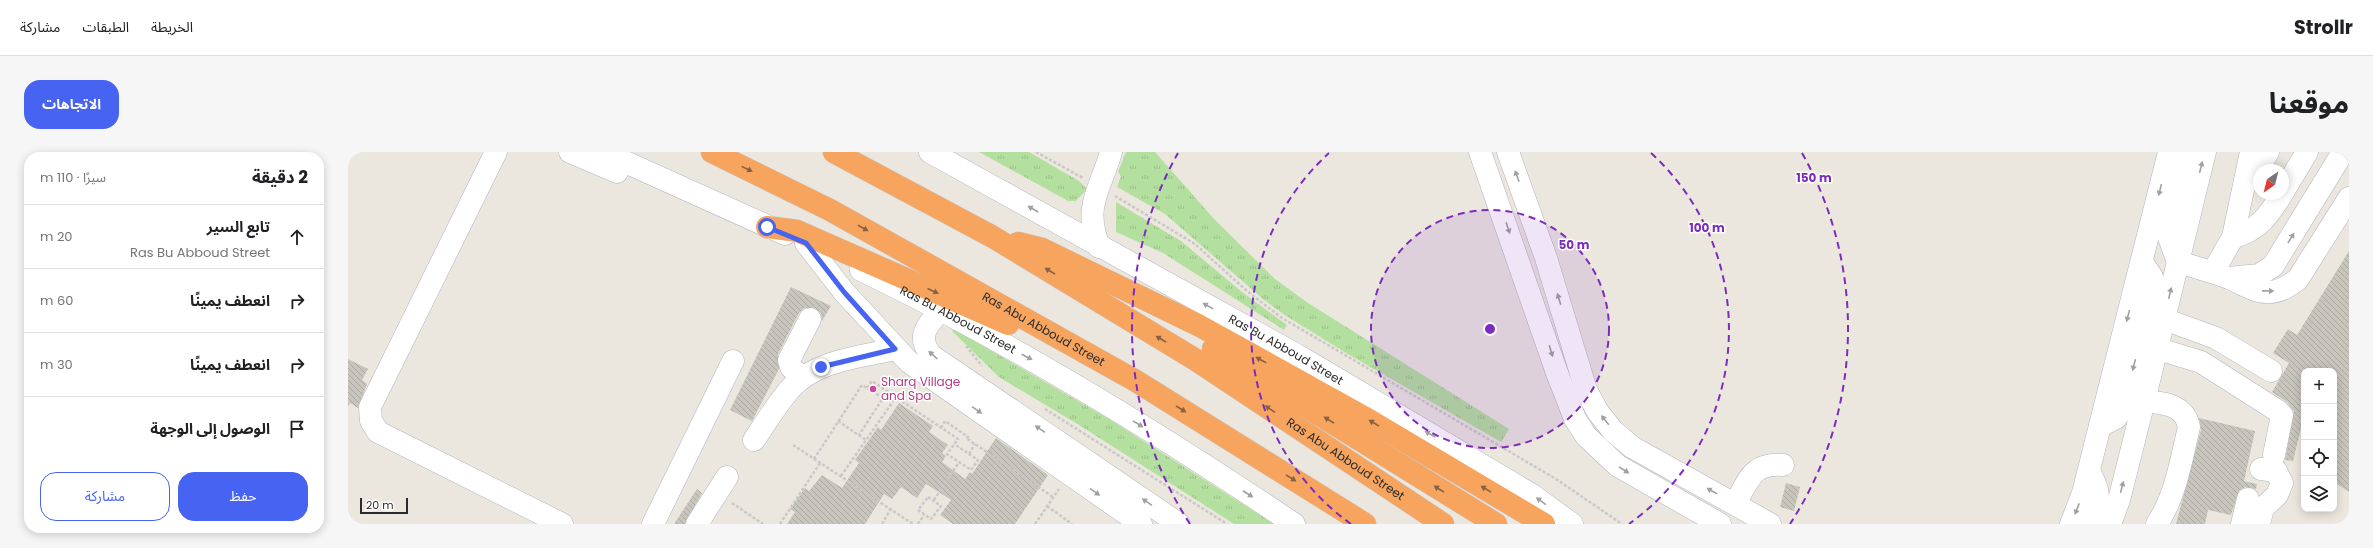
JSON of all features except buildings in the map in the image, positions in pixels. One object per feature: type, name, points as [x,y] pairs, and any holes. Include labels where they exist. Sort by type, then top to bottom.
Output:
[{"type":"highway","name":"Ras Abu Abboud Street","points":[[712,152],[830,210],[1136,381],[1365,524]]},
{"type":"highway","name":"Ras Abu Abboud Street","points":[[834,152],[993,237],[1196,360],[1442,524]]},
{"type":"highway","points":[[767,227],[797,231],[1136,381]]},
{"type":"highway","points":[[993,237],[1042,249],[1200,326],[1364,417],[1544,524]]},
{"type":"highway","points":[[1073,265],[1496,524]]},
{"type":"street","points":[[496,152],[370,407],[371,420],[378,432],[562,524]]},
{"type":"street","points":[[570,152],[732,220],[767,227]]},
{"type":"street","name":"Ras Bu Abboud Street","points":[[604,152],[767,227],[806,243],[940,311],[1035,362],[1242,489],[1294,524]]},
{"type":"street","name":"Ras Bu Abboud Street","points":[[930,152],[1099,247],[1297,355],[1532,494],[1572,524]]},
{"type":"street","points":[[1099,247],[1092,226],[1096,195],[1111,152]]},
{"type":"street","points":[[1480,152],[1557,373],[1575,419],[1586,436],[1618,466],[1720,524]]},
{"type":"street","points":[[1508,152],[1546,258],[1586,390],[1598,412],[1613,431],[1632,447],[1770,524]]},
{"type":"street","points":[[2071,524],[2083,493],[2089,471],[2170,152]]},
{"type":"street","points":[[2178,262],[2167,232],[2186,152]]},
{"type":"street","points":[[2100,426],[2116,418],[2122,410],[2148,346],[2164,319],[2205,152]]},
{"type":"street","points":[[2220,275],[2233,237],[2251,152]]},
{"type":"street","points":[[2242,194],[2268,152]]},
{"type":"street","points":[[2289,182],[2307,152]]},
{"type":"street","points":[[2220,275],[2255,276],[2273,266],[2343,152]]},
{"type":"street","points":[[1058,224],[1076,216],[1096,195]]},
{"type":"street","points":[[2178,262],[2220,275],[2256,290],[2267,292],[2278,291],[2289,286],[2298,279],[2349,198]]},
{"type":"street","points":[[2233,237],[2253,230],[2262,223],[2277,200]]},
{"type":"street","points":[[806,243],[844,292],[895,349],[938,384],[1075,465],[1179,524]]},
{"type":"street","points":[[2110,524],[2119,500],[2144,401],[2153,283],[2150,273],[2142,262]]},
{"type":"street","points":[[940,311],[929,323],[924,339],[926,349],[932,356],[1075,465],[1141,524]]},
{"type":"street","points":[[802,378],[791,367],[790,360],[810,319]]},
{"type":"street","points":[[2164,319],[2216,338],[2271,371]]},
{"type":"street","points":[[2148,346],[2201,362],[2216,370],[2282,415],[2268,462],[2276,471],[2282,483],[2277,495],[2262,508],[2259,524]]},
{"type":"street","points":[[754,440],[781,400],[802,378],[821,367],[895,349]]},
{"type":"street","points":[[653,524],[733,361]]},
{"type":"street","points":[[2144,401],[2174,406],[2187,418],[2189,427],[2172,496],[2157,524]]},
{"type":"street","points":[[1735,504],[1757,469],[1769,464],[1782,465]]},
{"type":"street","points":[[2089,471],[2098,487],[2099,500],[2089,524]]},
{"type":"street","points":[[696,524],[722,485]]},
{"type":"street","points":[[2242,524],[2248,499]]},
{"type":"path","points":[[1036,152],[1096,195],[1194,244],[1247,291],[1282,318],[1556,479],[1622,524]]},
{"type":"path","points":[[964,345],[984,369]]},
{"type":"path","points":[[867,388],[872,381],[958,438],[947,454],[971,470],[978,460],[954,444]]},
{"type":"path","points":[[814,459],[862,385],[883,398],[859,435]]},
{"type":"path","points":[[841,476],[896,397]]},
{"type":"path","points":[[1038,404],[1227,524]]},
{"type":"path","points":[[838,421],[866,440]]},
{"type":"path","points":[[941,428],[946,421],[975,444],[1053,497]]},
{"type":"path","points":[[969,454],[975,444]]},
{"type":"path","points":[[793,445],[914,524]]},
{"type":"path","points":[[934,500],[959,462]]},
{"type":"path","points":[[780,524],[820,463]]},
{"type":"path","points":[[1035,524],[1075,465]]},
{"type":"path","points":[[722,485],[763,524]]},
{"type":"path","points":[[928,497],[941,506],[931,519],[924,514],[918,510],[928,497]]},
{"type":"path","points":[[1047,506],[1072,524]]},
{"type":"path","points":[[882,524],[891,509]]},
{"type":"path","points":[[918,524],[924,514]]},
{"type":"green space","points":[[979,152],[1029,152],[1079,181],[1087,189],[1076,201],[1068,201]]},
{"type":"green space","points":[[1126,152],[1155,152],[1215,220],[1275,279],[1308,303],[1509,429],[1501,442],[1346,353],[1283,314],[1263,299],[1165,214],[1117,187],[1121,176],[1118,172]]},
{"type":"green space","points":[[1116,202],[1181,241],[1242,292],[1287,325],[1284,330],[1163,253],[1116,232]]},
{"type":"green space","points":[[954,329],[1109,419],[1274,524],[1234,524],[1079,425],[999,377],[952,331]]},
{"type":"place","name":"Sharq Village and Spa","points":[[873,389]]},
{"type":"route","points":[[767,227],[806,243],[844,292],[895,349],[821,367]]}]
